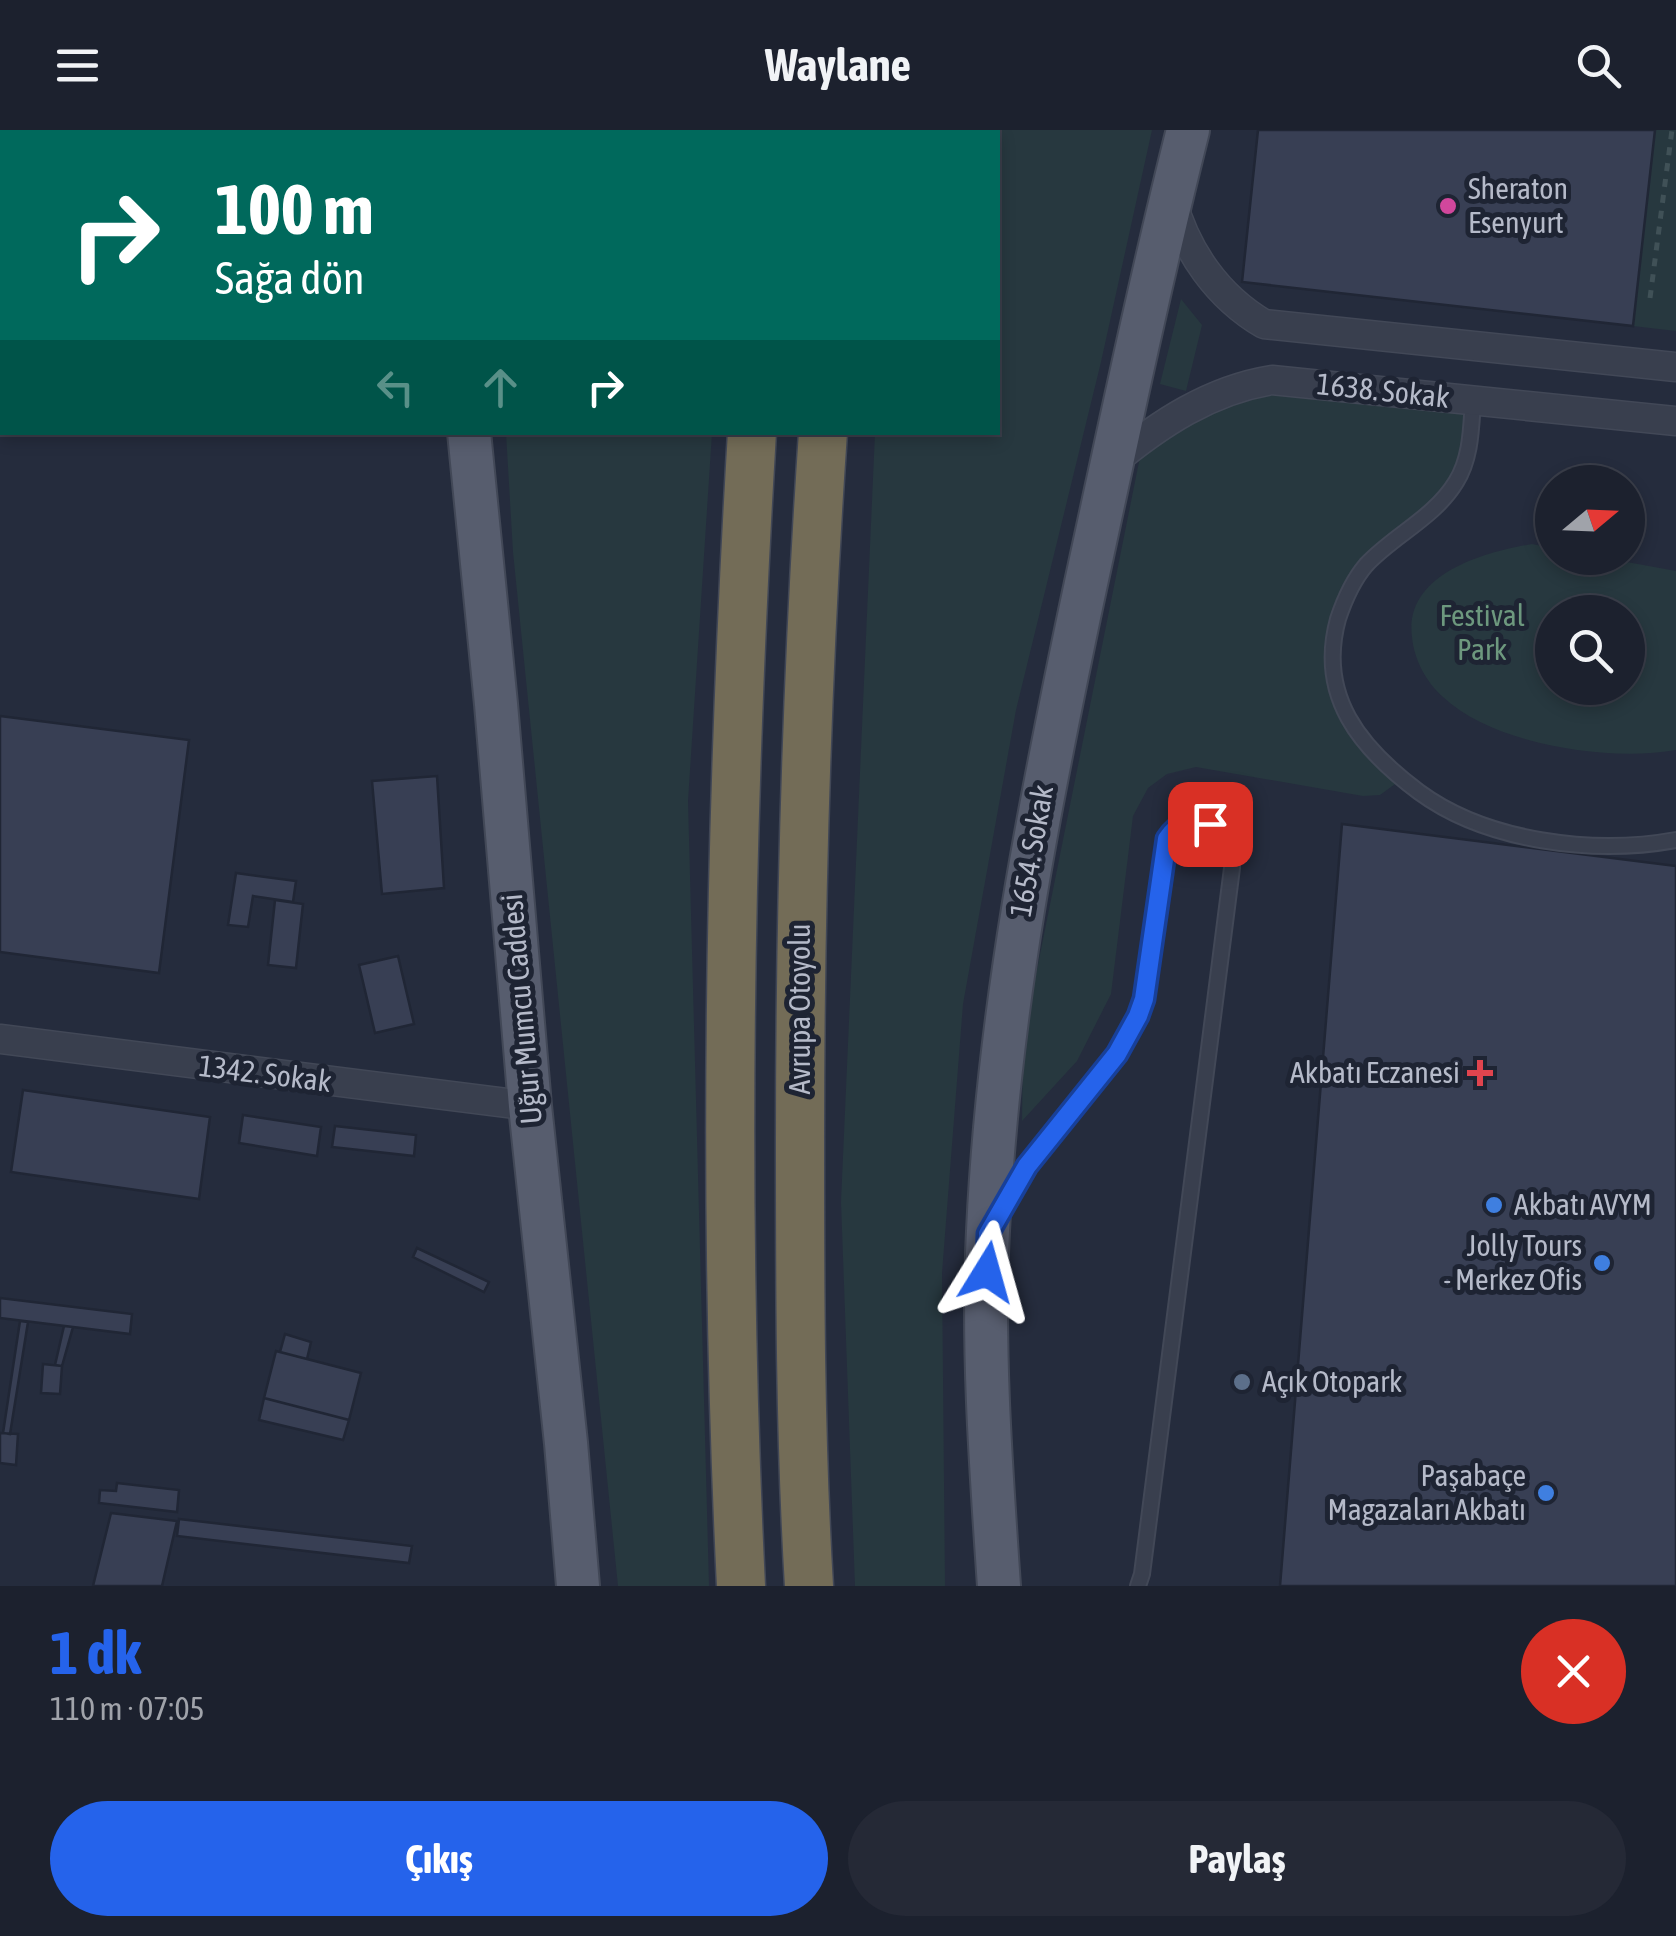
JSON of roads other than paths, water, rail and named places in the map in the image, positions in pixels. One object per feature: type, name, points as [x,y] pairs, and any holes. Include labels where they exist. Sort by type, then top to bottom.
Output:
[{"type":"highway","points":[[741,1586],[730,1270],[728,1069],[734,768],[752,435]]},
{"type":"highway","name":"Avrupa Otoyolu","points":[[809,1586],[800,1286],[801,888],[810,635],[823,435]]},
{"type":"main road","name":"1654. Sokak","points":[[1005,1575],[986,1309],[988,1234],[1009,983],[1112,463],[1188,130]]},
{"type":"main road","name":"Uğur Mumcu Caddesi","points":[[469,435],[578,1586]]},
{"type":"street","name":"1638. Sokak","points":[[1171,198],[1183,234],[1202,264],[1230,301],[1264,324],[1676,367]]},
{"type":"street","name":"1638. Sokak","points":[[1112,463],[1188,408],[1250,384],[1294,380],[1668,424]]},
{"type":"street","name":"1342. Sokak","points":[[0,1040],[530,1106]]},
{"type":"lane","points":[[1473,401],[1468,450],[1458,478],[1430,513],[1364,568],[1341,609],[1331,658],[1334,684],[1344,712],[1362,738],[1402,779],[1433,802],[1470,821],[1512,835],[1560,842],[1676,840]]},
{"type":"lane","points":[[988,1234],[1027,1166],[1117,1054],[1138,1016],[1144,999],[1167,839],[1187,822],[1219,829],[1231,845],[1232,868],[1138,1586]]},
{"type":"place","name":"Sheraton Esenyurt","points":[[1448,206]]},
{"type":"place","name":"Akbatı Eczanesi","points":[[1480,1073]]},
{"type":"place","name":"Akbatı AVYM","points":[[1494,1205]]},
{"type":"place","name":"Jolly Tours - Merkez Ofis","points":[[1602,1263]]},
{"type":"place","name":"Açık Otopark","points":[[1242,1382]]},
{"type":"place","name":"Paşabaçe Magazaları Akbatı","points":[[1546,1493]]},
{"type":"park label","name":"Festival Park","points":[[1482,633]]}]
